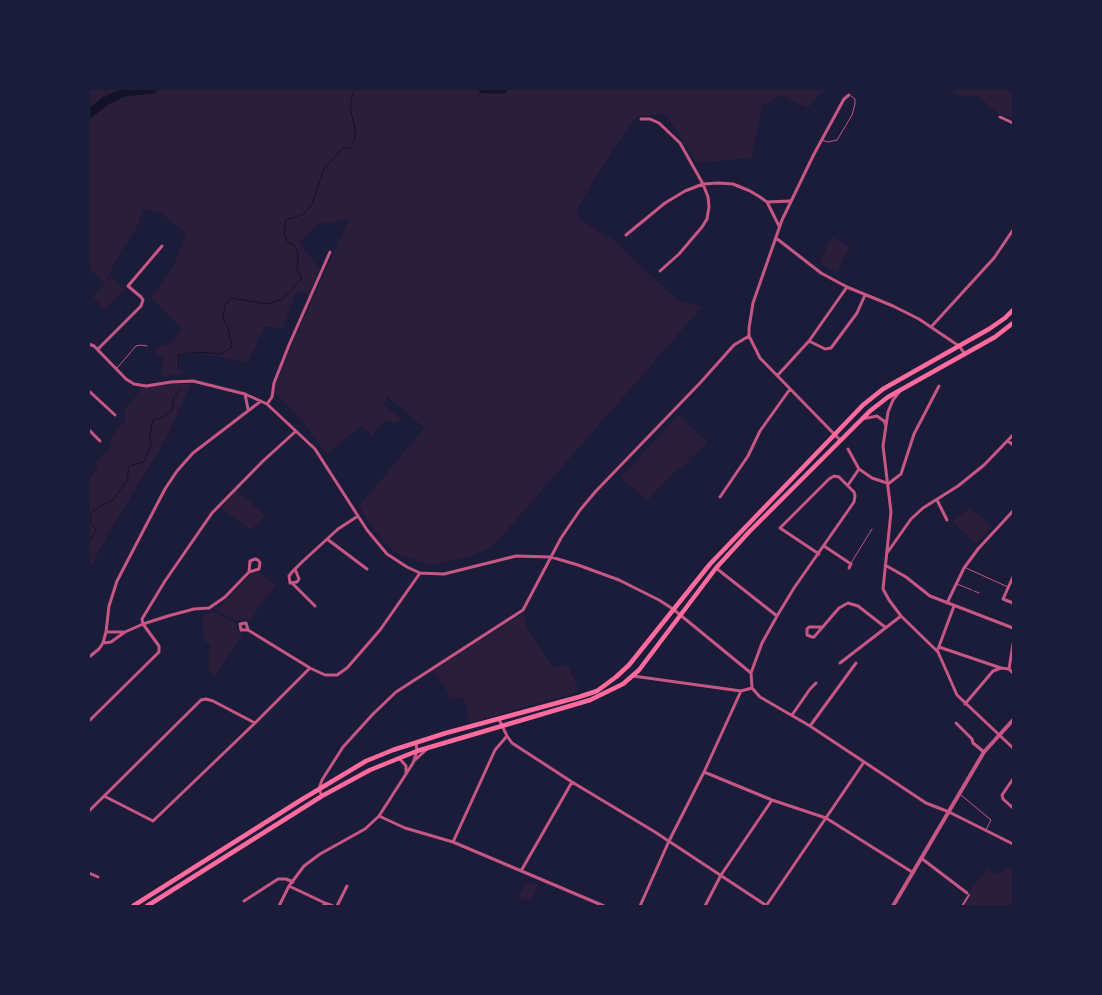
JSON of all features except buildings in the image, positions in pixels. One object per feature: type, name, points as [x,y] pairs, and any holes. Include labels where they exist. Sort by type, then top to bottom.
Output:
[{"type":"main road","points":[[133,906],[366,761],[392,750],[597,690],[629,665],[710,564],[863,405],[883,389],[997,323],[1013,310]]},
{"type":"main road","points":[[147,906],[322,796],[356,777],[417,751],[590,700],[617,688],[633,676],[647,660],[716,568],[749,532],[862,419],[888,398],[995,337],[1013,323]]},
{"type":"street","points":[[840,440],[760,358],[749,336],[753,303],[779,227],[790,201],[822,140],[844,99],[849,95]]},
{"type":"street","points":[[1000,116],[1013,123]]},
{"type":"street","points":[[641,120],[650,119],[659,123],[674,135],[703,184],[708,197],[707,219],[688,244],[660,271]]},
{"type":"street","points":[[626,235],[665,203],[703,184],[733,184],[750,190],[767,202],[779,227]]},
{"type":"street","points":[[767,202],[790,201]]},
{"type":"street","points":[[931,327],[994,258],[1013,230]]},
{"type":"street","points":[[776,237],[810,265],[847,287],[893,306],[931,327],[959,346],[965,354]]},
{"type":"street","points":[[98,349],[141,306],[143,300],[128,286],[162,246]]},
{"type":"street","points":[[267,404],[272,397],[274,383],[289,345],[330,252]]},
{"type":"street","points":[[777,376],[809,341],[847,287]]},
{"type":"street","points":[[809,341],[825,349],[830,348],[858,312],[865,295]]},
{"type":"street","points":[[322,796],[319,789],[322,780],[343,747],[396,692],[523,610],[560,538],[596,491],[734,345],[749,336]]},
{"type":"street","points":[[89,344],[98,349],[126,379],[134,384],[146,386],[194,381],[245,394],[267,404],[315,449],[358,516],[387,554],[407,567],[420,573],[444,574],[516,556],[551,557],[619,580],[659,600],[673,609],[751,673]]},
{"type":"street","points":[[887,483],[901,474],[914,434],[939,386]]},
{"type":"street","points":[[720,497],[748,456],[760,430],[790,389]]},
{"type":"street","points":[[901,390],[893,400],[888,412],[883,446],[891,512],[883,589],[901,616],[938,652],[954,692],[1013,748]]},
{"type":"street","points":[[89,391],[115,415]]},
{"type":"street","points":[[245,394],[248,410]]},
{"type":"street","points":[[89,657],[103,643],[109,606],[117,580],[165,489],[177,471],[194,453],[261,401]]},
{"type":"street","points":[[862,419],[877,416],[884,421],[887,427]]},
{"type":"street","points":[[89,430],[100,441]]},
{"type":"street","points":[[89,721],[158,652],[159,646],[143,624],[142,619],[165,581],[212,513],[296,431]]},
{"type":"street","points":[[887,554],[910,519],[958,486],[984,465],[1013,435]]},
{"type":"street","points":[[1008,441],[1013,446]]},
{"type":"street","points":[[848,449],[859,469],[872,478],[887,483]]},
{"type":"street","points":[[848,485],[859,469]]},
{"type":"street","points":[[819,554],[779,527],[829,479],[834,476],[839,477],[854,492],[854,502],[824,546],[819,554],[777,616],[762,643],[751,673],[752,688],[760,697],[810,726],[926,803],[949,812],[1013,844]]},
{"type":"street","points":[[936,500],[946,520]]},
{"type":"street","points":[[947,603],[964,568],[978,549],[1013,511]]},
{"type":"street","points":[[315,606],[289,581],[289,576],[295,568],[338,529],[358,516]]},
{"type":"street","points":[[327,539],[367,569]]},
{"type":"street","points":[[824,546],[850,566]]},
{"type":"street","points":[[103,643],[111,642],[125,632],[143,624],[177,614],[209,608],[225,597],[249,572],[259,569],[258,560],[250,561],[249,572]]},
{"type":"street","points":[[886,565],[906,577],[930,596],[1013,628]]},
{"type":"street","points":[[293,584],[299,579],[295,568]]},
{"type":"street","points":[[716,568],[777,616]]},
{"type":"street","points":[[248,630],[325,676],[341,673],[380,630],[420,573]]},
{"type":"street","points":[[1013,577],[1003,599],[1013,603]]},
{"type":"street","points":[[822,627],[809,627],[807,635],[809,637],[814,636],[839,608],[848,603],[858,606],[885,627]]},
{"type":"street","points":[[938,652],[954,606]]},
{"type":"street","points":[[840,663],[901,616]]},
{"type":"street","points":[[106,632],[125,632]]},
{"type":"street","points":[[1009,669],[1013,644]]},
{"type":"street","points":[[939,647],[1009,669],[1013,673]]},
{"type":"street","points":[[810,726],[856,663]]},
{"type":"street","points":[[104,796],[153,821],[255,724],[310,668]]},
{"type":"street","points":[[965,704],[993,671],[1001,668]]},
{"type":"street","points":[[633,676],[740,691],[752,688]]},
{"type":"street","points":[[792,715],[816,683]]},
{"type":"street","points":[[640,906],[669,841],[704,772],[740,691]]},
{"type":"street","points":[[89,811],[200,700],[213,701],[255,724]]},
{"type":"street","points":[[499,719],[512,743],[669,841],[766,906],[864,762]]},
{"type":"street","points":[[893,906],[984,752],[1013,720]]},
{"type":"street","points":[[956,723],[972,739],[973,743],[984,752]]},
{"type":"street","points":[[453,842],[495,750],[507,736]]},
{"type":"street","points":[[279,906],[304,866],[320,854],[365,829],[379,816],[413,763],[417,751],[416,743]]},
{"type":"street","points":[[413,763],[427,749]]},
{"type":"street","points":[[398,758],[406,766],[406,775]]},
{"type":"street","points":[[704,772],[772,800],[826,818],[912,872]]},
{"type":"street","points":[[1013,780],[1002,795],[1003,799],[1013,808]]},
{"type":"street","points":[[521,871],[572,782]]},
{"type":"street","points":[[705,906],[721,876],[772,800]]},
{"type":"street","points":[[379,816],[405,828],[453,842],[604,906]]},
{"type":"street","points":[[921,858],[968,894],[962,906]]},
{"type":"street","points":[[89,873],[98,877]]},
{"type":"street","points":[[244,901],[278,879],[286,879],[293,882]]},
{"type":"street","points":[[290,886],[324,905],[332,906]]},
{"type":"street","points":[[337,906],[347,886]]},
{"type":"lane","points":[[822,140],[828,142],[837,140],[855,104],[855,99],[849,95]]},
{"type":"lane","points":[[116,368],[136,346],[147,346]]},
{"type":"lane","points":[[850,566],[872,529]]},
{"type":"lane","points":[[964,568],[1008,588]]},
{"type":"lane","points":[[957,584],[979,594]]},
{"type":"lane","points":[[960,794],[991,820],[986,831]]},
{"type":"shaded area","points":[[89,89],[825,89],[808,108],[779,95],[763,105],[751,158],[696,163],[666,114],[636,117],[615,146],[577,209],[580,220],[615,241],[670,294],[680,301],[702,307],[493,546],[470,557],[431,565],[395,553],[374,530],[359,506],[424,428],[388,397],[383,404],[402,419],[394,424],[386,420],[372,435],[361,426],[327,454],[294,411],[273,390],[349,219],[319,224],[299,242],[319,269],[309,294],[296,292],[283,328],[264,327],[248,363],[199,353],[180,356],[181,374],[161,377],[163,357],[153,352],[158,347],[171,343],[181,329],[151,297],[173,267],[186,233],[160,213],[143,209],[137,227],[117,258],[106,282],[111,277],[124,289],[106,310],[93,298],[105,283],[89,269]]},
{"type":"shaded area","points":[[945,89],[1013,89],[1013,118],[999,114],[978,96],[960,96]]},
{"type":"shaded area","points":[[832,237],[850,246],[837,272],[819,263]]},
{"type":"shaded area","points":[[191,384],[167,437],[106,538],[89,570],[89,478],[98,468],[96,462],[110,448],[110,439],[125,421],[124,411],[143,387]]},
{"type":"shaded area","points":[[678,415],[707,442],[693,457],[691,455],[688,459],[690,461],[683,468],[680,466],[647,501],[621,477]]},
{"type":"shaded area","points":[[236,490],[265,515],[251,530],[221,508]]},
{"type":"shaded area","points":[[971,508],[991,527],[976,544],[952,521]]},
{"type":"shaded area","points":[[260,572],[276,586],[250,621],[246,618],[238,621],[214,608],[221,606],[251,574]]},
{"type":"shaded area","points":[[213,612],[236,623],[237,631],[243,634],[215,676],[208,668],[211,644],[204,641],[202,619],[205,614]]},
{"type":"shaded area","points":[[524,613],[526,627],[553,667],[568,666],[580,691],[470,723],[464,699],[451,697],[433,670]]},
{"type":"shaded area","points":[[1011,867],[1013,869],[1013,906],[961,906],[973,886],[988,869],[996,875]]},
{"type":"shaded area","points":[[526,881],[538,885],[531,902],[519,897]]},
{"type":"waterway","points":[[89,114],[105,101],[125,92],[152,89]]},
{"type":"waterway","points":[[179,369],[178,355],[197,352],[221,354],[232,347],[228,328],[223,317],[225,305],[230,298],[268,304],[283,299],[302,278],[297,269],[298,255],[295,246],[287,241],[284,233],[286,220],[304,214],[312,204],[324,169],[343,148],[351,148],[356,135],[350,106],[354,89]]},
{"type":"waterway","points":[[483,89],[503,89]]},
{"type":"waterway","points":[[89,543],[96,531],[91,522],[90,514],[98,507],[112,501],[127,481],[129,466],[144,462],[151,446],[150,434],[153,420],[164,417],[172,410],[174,397],[180,389]]}]
